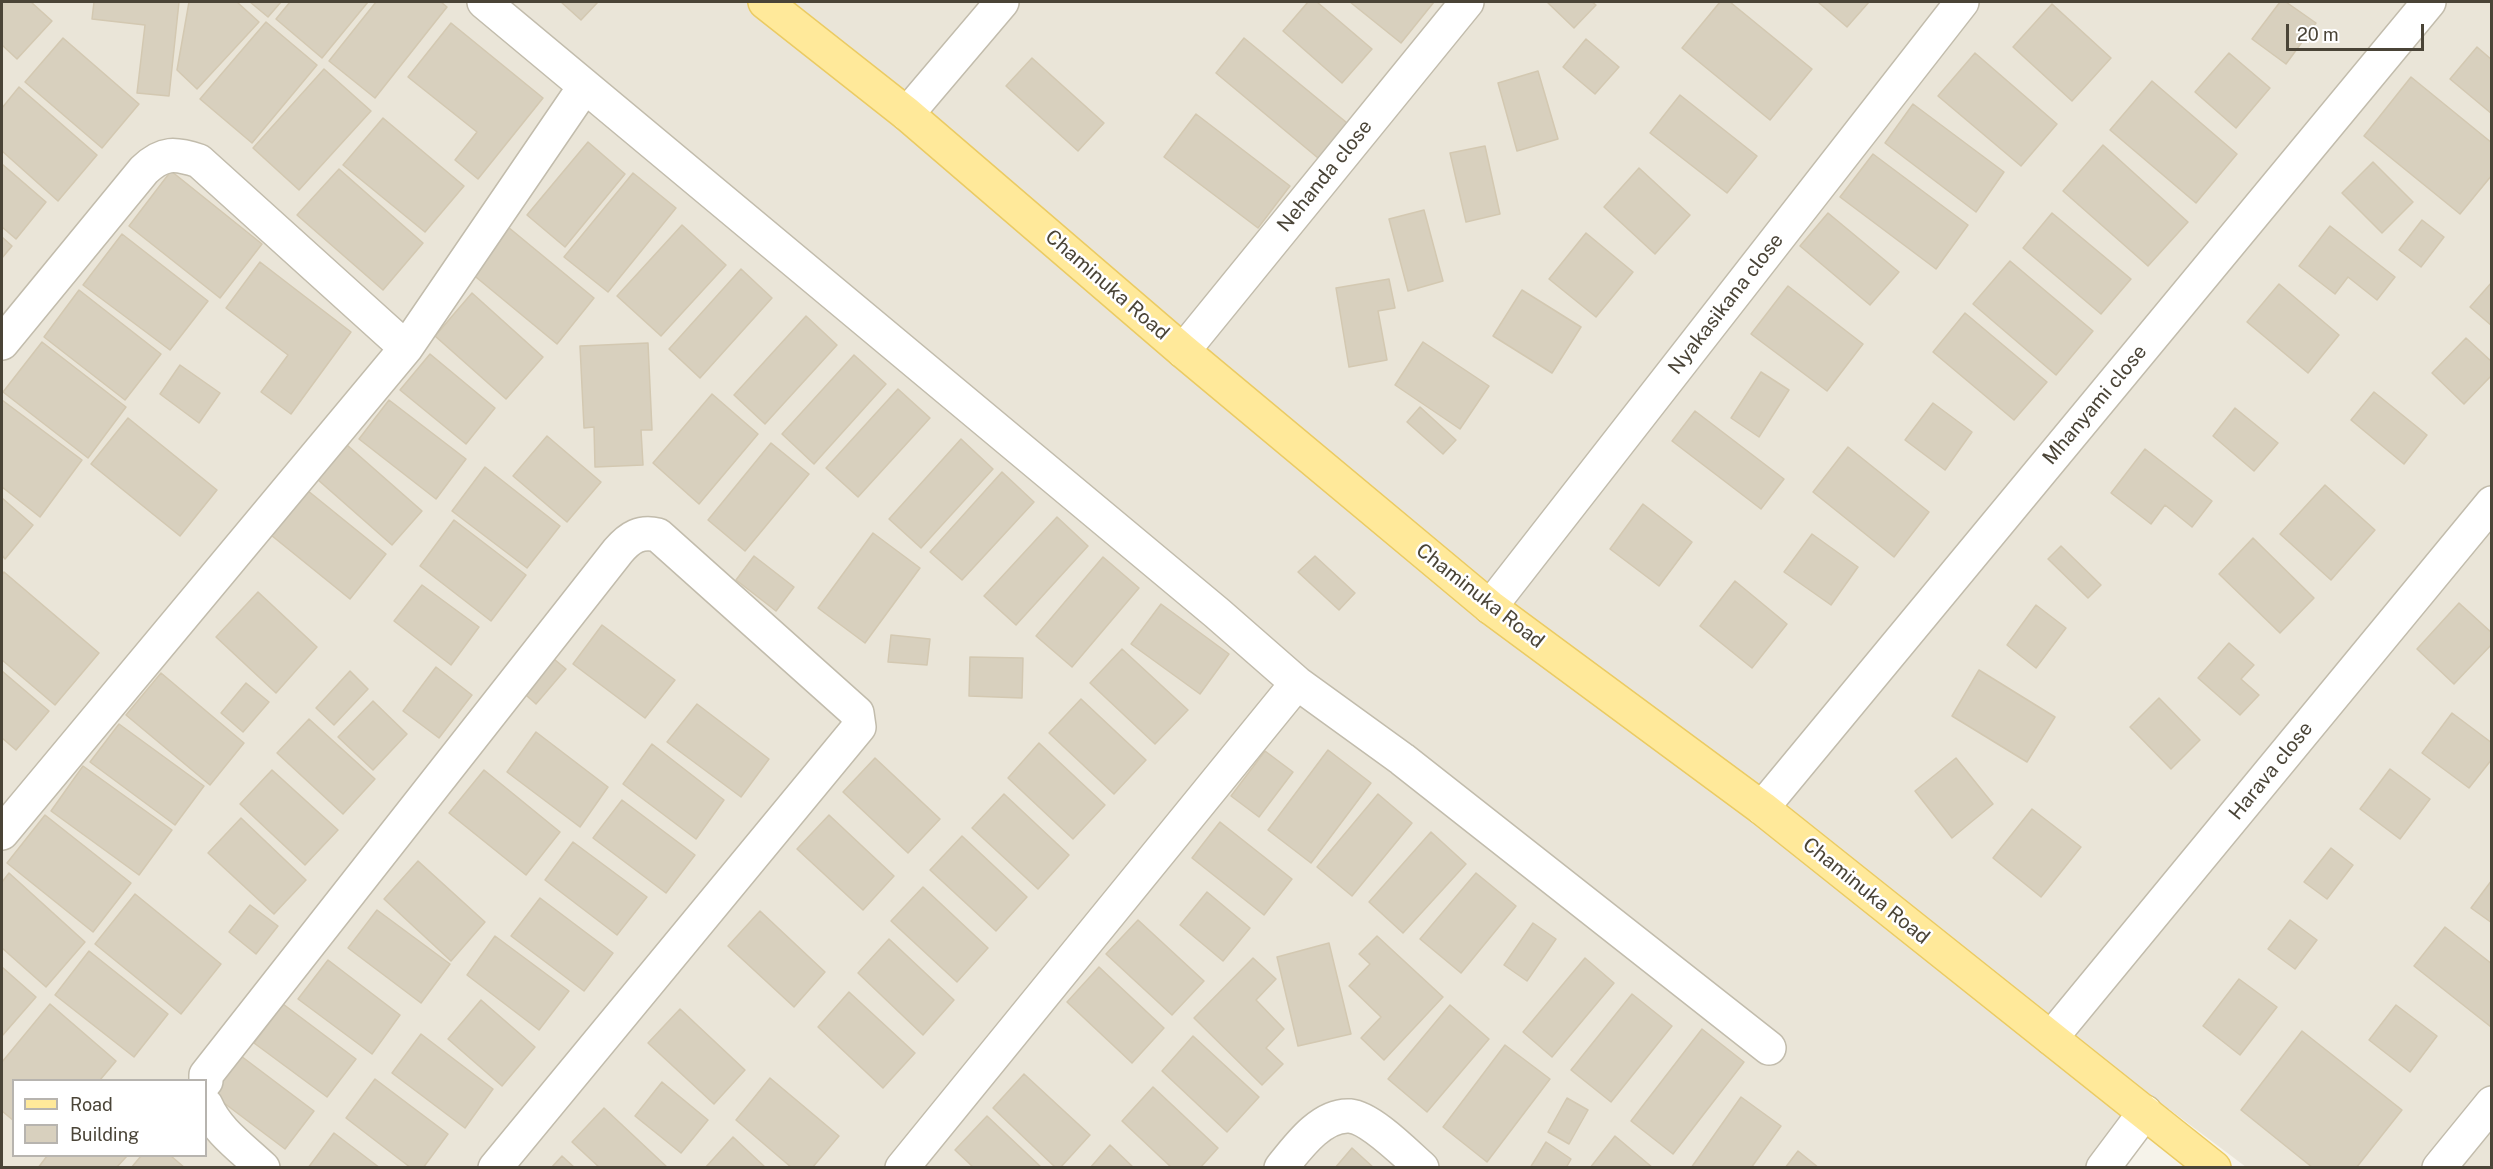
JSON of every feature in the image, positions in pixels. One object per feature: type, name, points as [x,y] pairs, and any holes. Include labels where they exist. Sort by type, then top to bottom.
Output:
[{"type":"main road","name":"Chaminuka Road","points":[[765,2],[907,114],[1184,351],[1490,607],[1762,808],[2214,1167]]},
{"type":"street","points":[[484,2],[1217,613],[1297,683],[1402,759],[1769,1048]]},
{"type":"street","points":[[907,114],[1002,2]]},
{"type":"street","name":"Nehanda close","points":[[1184,351],[1467,2]]},
{"type":"street","name":"Nyakasikana close","points":[[1490,607],[1962,2]]},
{"type":"street","name":"Mhanyami close","points":[[1762,808],[2429,2]]},
{"type":"street","points":[[2,833],[406,348],[585,86]]},
{"type":"street","points":[[2,343],[144,170],[156,159],[170,155],[184,156],[199,161],[406,348]]},
{"type":"street","name":"Harava close","points":[[2051,1038],[2492,503]]},
{"type":"street","points":[[206,1079],[206,1075],[618,551],[634,536],[649,533],[658,535],[857,714],[859,727],[495,1167]]},
{"type":"street","points":[[902,1167],[1297,683]]},
{"type":"street","points":[[2439,1167],[2492,1103]]},
{"type":"street","points":[[207,1108],[211,1118],[220,1129],[263,1167]]},
{"type":"street","points":[[2103,1167],[2145,1112]]},
{"type":"street","points":[[1281,1167],[1305,1138],[1332,1119],[1351,1116],[1371,1125],[1422,1167]]},
{"type":"shaded area","points":[[2,2],[2491,2],[2491,1167],[2246,1167],[2169,1109],[2121,1168],[2,1168]]},
{"type":"building","points":[[2,2],[31,2],[52,21],[17,59],[2,45]]},
{"type":"building","points":[[94,2],[179,2],[169,96],[137,93],[145,25],[92,19]]},
{"type":"building","points":[[189,2],[237,2],[259,22],[197,89],[177,70]]},
{"type":"building","points":[[250,2],[281,2],[268,17]]},
{"type":"building","points":[[290,2],[368,2],[322,58],[276,19]]},
{"type":"building","points":[[376,2],[441,2],[447,7],[375,98],[329,61]]},
{"type":"building","points":[[561,2],[598,2],[581,20]]},
{"type":"building","points":[[1308,2],[1317,2],[1372,49],[1342,83],[1283,31]]},
{"type":"building","points":[[1350,2],[1434,2],[1401,43]]},
{"type":"building","points":[[1547,2],[1592,2],[1596,5],[1574,28]]},
{"type":"building","points":[[1720,2],[1730,2],[1812,69],[1770,120],[1682,48]]},
{"type":"building","points":[[1818,2],[1869,2],[1847,27]]},
{"type":"building","points":[[2280,2],[2286,2],[2316,23],[2286,64],[2252,39]]},
{"type":"building","points":[[2052,4],[2111,58],[2072,101],[2013,47]]},
{"type":"building","points":[[266,22],[317,65],[252,143],[200,99]]},
{"type":"building","points":[[451,23],[543,98],[478,179],[455,160],[477,132],[408,77]]},
{"type":"building","points":[[63,38],[139,104],[102,148],[25,82]]},
{"type":"building","points":[[1244,38],[1352,127],[1324,163],[1216,73]]},
{"type":"building","points":[[1586,39],[1619,67],[1595,94],[1563,67]]},
{"type":"building","points":[[2477,47],[2492,60],[2492,114],[2450,79]]},
{"type":"building","points":[[1975,53],[2057,124],[2021,166],[1938,96]]},
{"type":"building","points":[[2229,53],[2270,88],[2236,128],[2195,92]]},
{"type":"building","points":[[1032,58],[1104,123],[1078,151],[1006,86]]},
{"type":"building","points":[[324,69],[371,111],[299,190],[253,148]]},
{"type":"building","points":[[1538,71],[1558,139],[1517,151],[1498,83]]},
{"type":"building","points":[[2411,77],[2492,143],[2492,175],[2460,214],[2364,136]]},
{"type":"building","points":[[2152,81],[2237,154],[2196,203],[2110,130]]},
{"type":"building","points":[[19,87],[97,155],[58,201],[2,151],[2,108]]},
{"type":"building","points":[[1680,95],[1757,156],[1727,193],[1650,133]]},
{"type":"building","points":[[1913,104],[2004,172],[1976,212],[1885,143]]},
{"type":"building","points":[[1196,114],[1290,186],[1258,228],[1164,157]]},
{"type":"building","points":[[383,118],[464,186],[425,232],[343,165]]},
{"type":"building","points":[[588,142],[625,174],[565,247],[527,215]]},
{"type":"building","points":[[2103,145],[2188,222],[2148,266],[2063,191]]},
{"type":"building","points":[[1485,146],[1500,214],[1466,222],[1450,153]]},
{"type":"building","points":[[1873,154],[1968,225],[1936,269],[1840,197]]},
{"type":"building","points":[[2373,162],[2413,202],[2382,233],[2342,193]]},
{"type":"building","points":[[2,164],[46,202],[16,239],[2,227]]},
{"type":"building","points":[[1639,168],[1690,215],[1655,254],[1604,207]]},
{"type":"building","points":[[339,169],[423,243],[383,290],[297,215]]},
{"type":"building","points":[[171,171],[262,244],[220,298],[129,226]]},
{"type":"building","points":[[633,173],[676,208],[608,292],[564,257]]},
{"type":"building","points":[[1424,210],[1443,281],[1408,291],[1389,219]]},
{"type":"building","points":[[1828,213],[1899,272],[1870,305],[1800,246]]},
{"type":"building","points":[[2052,213],[2131,279],[2101,314],[2023,248]]},
{"type":"building","points":[[2422,220],[2444,237],[2421,267],[2399,250]]},
{"type":"building","points":[[682,225],[726,265],[661,336],[617,296]]},
{"type":"building","points":[[2330,226],[2395,277],[2377,300],[2348,277],[2335,294],[2299,266]]},
{"type":"building","points":[[508,227],[594,298],[557,344],[471,273]]},
{"type":"building","points":[[1586,233],[1633,272],[1596,317],[1549,279]]},
{"type":"building","points":[[122,234],[208,301],[170,350],[83,285]]},
{"type":"building","points":[[2,237],[12,246],[2,258]]},
{"type":"building","points":[[2010,261],[2093,331],[2056,375],[1973,304]]},
{"type":"building","points":[[260,262],[351,332],[291,414],[261,392],[288,355],[226,308]]},
{"type":"building","points":[[741,269],[772,298],[700,378],[669,349]]},
{"type":"building","points":[[1389,279],[1395,308],[1378,311],[1387,360],[1349,367],[1336,288]]},
{"type":"building","points":[[2492,282],[2492,326],[2470,307]]},
{"type":"building","points":[[2279,284],[2339,335],[2308,373],[2247,322]]},
{"type":"building","points":[[1788,286],[1863,344],[1827,391],[1751,334]]},
{"type":"building","points":[[79,290],[161,354],[125,400],[44,337]]},
{"type":"building","points":[[1522,290],[1581,327],[1552,373],[1493,336]]},
{"type":"building","points":[[472,293],[543,357],[506,399],[435,336]]},
{"type":"building","points":[[1965,313],[2047,382],[2014,420],[1933,352]]},
{"type":"building","points":[[806,316],[837,345],[765,424],[734,395]]},
{"type":"building","points":[[2466,338],[2492,362],[2492,375],[2464,404],[2432,373]]},
{"type":"building","points":[[42,342],[126,407],[88,458],[3,392]]},
{"type":"building","points":[[1423,342],[1489,386],[1460,429],[1395,385]]},
{"type":"building","points":[[648,343],[652,430],[641,430],[643,465],[595,467],[594,427],[584,428],[580,346]]},
{"type":"building","points":[[430,354],[495,408],[466,444],[400,390]]},
{"type":"building","points":[[854,355],[886,384],[814,464],[782,434]]},
{"type":"building","points":[[180,365],[220,393],[199,423],[160,394]]},
{"type":"building","points":[[1761,372],[1789,390],[1759,437],[1731,418]]},
{"type":"building","points":[[898,389],[930,418],[858,497],[826,468]]},
{"type":"building","points":[[2374,392],[2427,435],[2404,464],[2351,420]]},
{"type":"building","points":[[712,394],[758,434],[699,504],[653,463]]},
{"type":"building","points":[[2,400],[82,460],[40,517],[2,487]]},
{"type":"building","points":[[389,400],[466,459],[436,499],[359,439]]},
{"type":"building","points":[[1933,403],[1972,432],[1945,470],[1905,440]]},
{"type":"building","points":[[1420,407],[1456,440],[1443,454],[1407,422]]},
{"type":"building","points":[[2235,408],[2278,443],[2254,471],[2213,436]]},
{"type":"building","points":[[1695,411],[1784,479],[1761,509],[1672,441]]},
{"type":"building","points":[[128,418],[217,490],[180,536],[91,464]]},
{"type":"building","points":[[547,436],[601,482],[567,522],[513,476]]},
{"type":"building","points":[[961,439],[993,469],[921,548],[889,519]]},
{"type":"building","points":[[771,443],[809,474],[745,551],[708,520]]},
{"type":"building","points":[[347,445],[422,511],[392,545],[317,479]]},
{"type":"building","points":[[1848,447],[1929,512],[1894,557],[1813,492]]},
{"type":"building","points":[[2145,449],[2212,501],[2192,527],[2165,505],[2151,524],[2111,493]]},
{"type":"building","points":[[485,467],[560,526],[527,568],[452,511]]},
{"type":"building","points":[[1002,472],[1034,502],[962,580],[930,552]]},
{"type":"building","points":[[2325,485],[2375,530],[2331,580],[2280,534]]},
{"type":"building","points":[[302,486],[386,554],[350,599],[266,531]]},
{"type":"building","points":[[2,498],[33,525],[5,559],[2,555]]},
{"type":"building","points":[[1643,504],[1692,542],[1659,586],[1610,549]]},
{"type":"building","points":[[1057,517],[1088,546],[1016,625],[984,596]]},
{"type":"building","points":[[454,520],[526,575],[491,621],[420,566]]},
{"type":"building","points":[[873,533],[920,568],[865,643],[818,608]]},
{"type":"building","points":[[1812,534],[1858,567],[1831,605],[1784,572]]},
{"type":"building","points":[[2253,538],[2314,598],[2280,633],[2219,574]]},
{"type":"building","points":[[2061,546],[2101,585],[2088,598],[2048,559]]},
{"type":"building","points":[[754,556],[794,587],[776,611],[736,580]]},
{"type":"building","points":[[1315,556],[1355,593],[1339,610],[1298,572]]},
{"type":"building","points":[[1103,557],[1139,588],[1072,667],[1036,636]]},
{"type":"building","points":[[4,572],[99,653],[55,705],[2,660],[2,575]]},
{"type":"building","points":[[1735,581],[1787,624],[1752,668],[1700,626]]},
{"type":"building","points":[[422,585],[479,627],[451,665],[394,621]]},
{"type":"building","points":[[258,592],[317,647],[276,693],[216,637]]},
{"type":"building","points":[[2459,603],[2492,633],[2492,644],[2454,684],[2417,649]]},
{"type":"building","points":[[1161,604],[1229,654],[1200,694],[1131,644]]},
{"type":"building","points":[[2036,605],[2066,628],[2036,668],[2007,645]]},
{"type":"building","points":[[602,625],[675,680],[645,718],[573,664]]},
{"type":"building","points":[[891,635],[930,639],[927,665],[888,662]]},
{"type":"building","points":[[2229,643],[2254,665],[2241,679],[2259,695],[2240,715],[2198,678]]},
{"type":"building","points":[[1122,649],[1188,710],[1155,744],[1090,683]]},
{"type":"building","points":[[548,654],[566,669],[536,704],[518,688]]},
{"type":"building","points":[[970,657],[1023,658],[1022,698],[969,696]]},
{"type":"building","points":[[436,667],[472,695],[439,738],[403,711]]},
{"type":"building","points":[[1979,670],[2055,717],[2027,762],[1952,716]]},
{"type":"building","points":[[2,671],[49,711],[16,750],[2,738]]},
{"type":"building","points":[[350,671],[368,689],[334,725],[316,708]]},
{"type":"building","points":[[161,673],[244,743],[210,785],[126,715]]},
{"type":"building","points":[[246,683],[269,702],[243,732],[221,713]]},
{"type":"building","points":[[2159,698],[2200,740],[2171,769],[2130,727]]},
{"type":"building","points":[[1081,699],[1146,760],[1114,794],[1049,733]]},
{"type":"building","points":[[373,701],[407,734],[373,770],[338,737]]},
{"type":"building","points":[[697,704],[769,759],[741,797],[667,742]]},
{"type":"building","points":[[2452,713],[2492,743],[2492,759],[2469,788],[2422,753]]},
{"type":"building","points":[[309,719],[375,779],[343,814],[277,753]]},
{"type":"building","points":[[119,724],[204,786],[175,825],[90,762]]},
{"type":"building","points":[[536,732],[608,787],[580,827],[507,772]]},
{"type":"building","points":[[1039,743],[1105,805],[1073,839],[1008,778]]},
{"type":"building","points":[[652,744],[724,800],[696,839],[623,784]]},
{"type":"building","points":[[1328,750],[1371,783],[1311,863],[1268,830]]},
{"type":"building","points":[[1265,751],[1293,772],[1259,817],[1231,796]]},
{"type":"building","points":[[875,758],[940,819],[908,853],[843,792]]},
{"type":"building","points":[[1956,758],[1993,804],[1952,838],[1915,791]]},
{"type":"building","points":[[83,766],[172,830],[139,875],[51,811]]},
{"type":"building","points":[[2390,769],[2430,799],[2400,839],[2360,809]]},
{"type":"building","points":[[272,770],[338,830],[305,865],[240,804]]},
{"type":"building","points":[[484,770],[560,832],[526,875],[449,813]]},
{"type":"building","points":[[1004,794],[1069,855],[1038,889],[972,828]]},
{"type":"building","points":[[1378,794],[1412,823],[1352,896],[1317,867]]},
{"type":"building","points":[[622,800],[695,855],[666,893],[593,838]]},
{"type":"building","points":[[2032,809],[2081,847],[2041,897],[1993,858]]},
{"type":"building","points":[[45,815],[131,883],[93,932],[7,863]]},
{"type":"building","points":[[829,815],[894,876],[863,910],[797,849]]},
{"type":"building","points":[[241,818],[306,880],[274,914],[208,853]]},
{"type":"building","points":[[1220,822],[1292,879],[1264,915],[1192,858]]},
{"type":"building","points":[[1431,832],[1466,864],[1403,933],[1369,902]]},
{"type":"building","points":[[962,836],[1027,897],[996,931],[930,870]]},
{"type":"building","points":[[573,842],[647,897],[617,935],[545,880]]},
{"type":"building","points":[[2331,848],[2353,865],[2327,899],[2304,882]]},
{"type":"building","points":[[418,861],[485,922],[451,961],[384,899]]},
{"type":"building","points":[[9,873],[85,942],[46,987],[2,948],[2,882]]},
{"type":"building","points":[[1476,873],[1516,906],[1461,973],[1420,939]]},
{"type":"building","points":[[2492,880],[2492,923],[2471,908]]},
{"type":"building","points":[[923,887],[988,948],[957,982],[891,921]]},
{"type":"building","points":[[1207,892],[1250,928],[1223,961],[1180,925]]},
{"type":"building","points":[[135,894],[221,964],[181,1014],[95,944]]},
{"type":"building","points":[[540,898],[613,953],[584,991],[511,936]]},
{"type":"building","points":[[250,905],[278,926],[256,954],[229,932]]},
{"type":"building","points":[[377,910],[450,964],[421,1003],[348,948]]},
{"type":"building","points":[[760,911],[825,972],[794,1007],[728,946]]},
{"type":"building","points":[[1138,920],[1204,981],[1172,1015],[1106,954]]},
{"type":"building","points":[[2290,920],[2317,940],[2295,969],[2268,949]]},
{"type":"building","points":[[1533,923],[1556,939],[1527,981],[1504,965]]},
{"type":"building","points":[[2445,927],[2492,964],[2491,1027],[2414,966]]},
{"type":"building","points":[[495,936],[569,991],[539,1030],[467,975]]},
{"type":"building","points":[[1377,936],[1443,997],[1384,1060],[1361,1038],[1381,1017],[1349,986],[1370,964],[1359,954]]},
{"type":"building","points":[[889,939],[954,1000],[923,1035],[858,973]]},
{"type":"building","points":[[1329,943],[1351,1034],[1298,1046],[1277,957]]},
{"type":"building","points":[[89,951],[168,1014],[134,1057],[55,995]]},
{"type":"building","points":[[1253,958],[1276,979],[1256,1000],[1284,1029],[1266,1048],[1283,1064],[1262,1085],[1194,1018]]},
{"type":"building","points":[[1585,958],[1614,983],[1552,1057],[1523,1032]]},
{"type":"building","points":[[328,960],[400,1015],[372,1054],[298,999]]},
{"type":"building","points":[[2,967],[36,997],[2,1036]]},
{"type":"building","points":[[1099,967],[1164,1028],[1132,1063],[1067,1002]]},
{"type":"building","points":[[2239,979],[2277,1007],[2240,1055],[2203,1026]]},
{"type":"building","points":[[849,992],[915,1053],[883,1088],[818,1027]]},
{"type":"building","points":[[1632,994],[1672,1026],[1611,1102],[1571,1070]]},
{"type":"building","points":[[481,1000],[535,1047],[502,1086],[448,1039]]},
{"type":"building","points":[[50,1004],[116,1061],[101,1079],[12,1079],[12,1119],[2,1111],[2,1062]]},
{"type":"building","points":[[283,1004],[356,1059],[327,1097],[254,1043]]},
{"type":"building","points":[[1450,1005],[1489,1039],[1427,1112],[1388,1079]]},
{"type":"building","points":[[2396,1005],[2437,1036],[2410,1072],[2369,1040]]},
{"type":"building","points":[[680,1009],[745,1070],[714,1104],[648,1043]]},
{"type":"building","points":[[1702,1029],[1744,1062],[1673,1154],[1631,1121]]},
{"type":"building","points":[[2302,1031],[2402,1110],[2356,1168],[2313,1168],[2241,1110]]},
{"type":"building","points":[[421,1034],[493,1089],[465,1128],[392,1073]]},
{"type":"building","points":[[1193,1036],[1259,1097],[1227,1132],[1162,1071]]},
{"type":"building","points":[[1505,1045],[1550,1079],[1487,1162],[1443,1127]]},
{"type":"building","points":[[241,1056],[314,1111],[285,1149],[212,1094]]},
{"type":"building","points":[[1024,1074],[1090,1135],[1060,1168],[1056,1168],[993,1108]]},
{"type":"building","points":[[770,1078],[839,1136],[812,1168],[792,1168],[736,1120]]},
{"type":"building","points":[[375,1079],[448,1134],[423,1168],[411,1168],[346,1118]]},
{"type":"building","points":[[662,1082],[708,1120],[681,1153],[635,1116]]},
{"type":"building","points":[[1153,1087],[1218,1148],[1200,1168],[1172,1168],[1122,1121]]},
{"type":"building","points":[[1741,1097],[1781,1126],[1751,1168],[1691,1168]]},
{"type":"building","points":[[1567,1098],[1588,1110],[1569,1144],[1548,1132]]},
{"type":"building","points":[[604,1108],[668,1168],[600,1168],[572,1142]]},
{"type":"building","points":[[987,1116],[1042,1168],[974,1168],[955,1150]]},
{"type":"building","points":[[334,1133],[380,1168],[308,1168]]},
{"type":"building","points":[[1615,1136],[1653,1168],[1590,1168]]},
{"type":"building","points":[[733,1137],[766,1168],[705,1168]]},
{"type":"building","points":[[1546,1142],[1571,1159],[1566,1168],[1530,1168]]},
{"type":"building","points":[[1110,1145],[1134,1168],[1090,1168]]},
{"type":"building","points":[[1352,1148],[1374,1168],[1335,1168]]},
{"type":"building","points":[[1798,1151],[1819,1168],[1785,1168]]},
{"type":"building","points":[[562,1156],[575,1168],[551,1168]]},
{"type":"building","points":[[46,1157],[126,1157],[116,1168],[38,1168]]},
{"type":"building","points":[[140,1157],[172,1157],[185,1168],[131,1168]]}]
